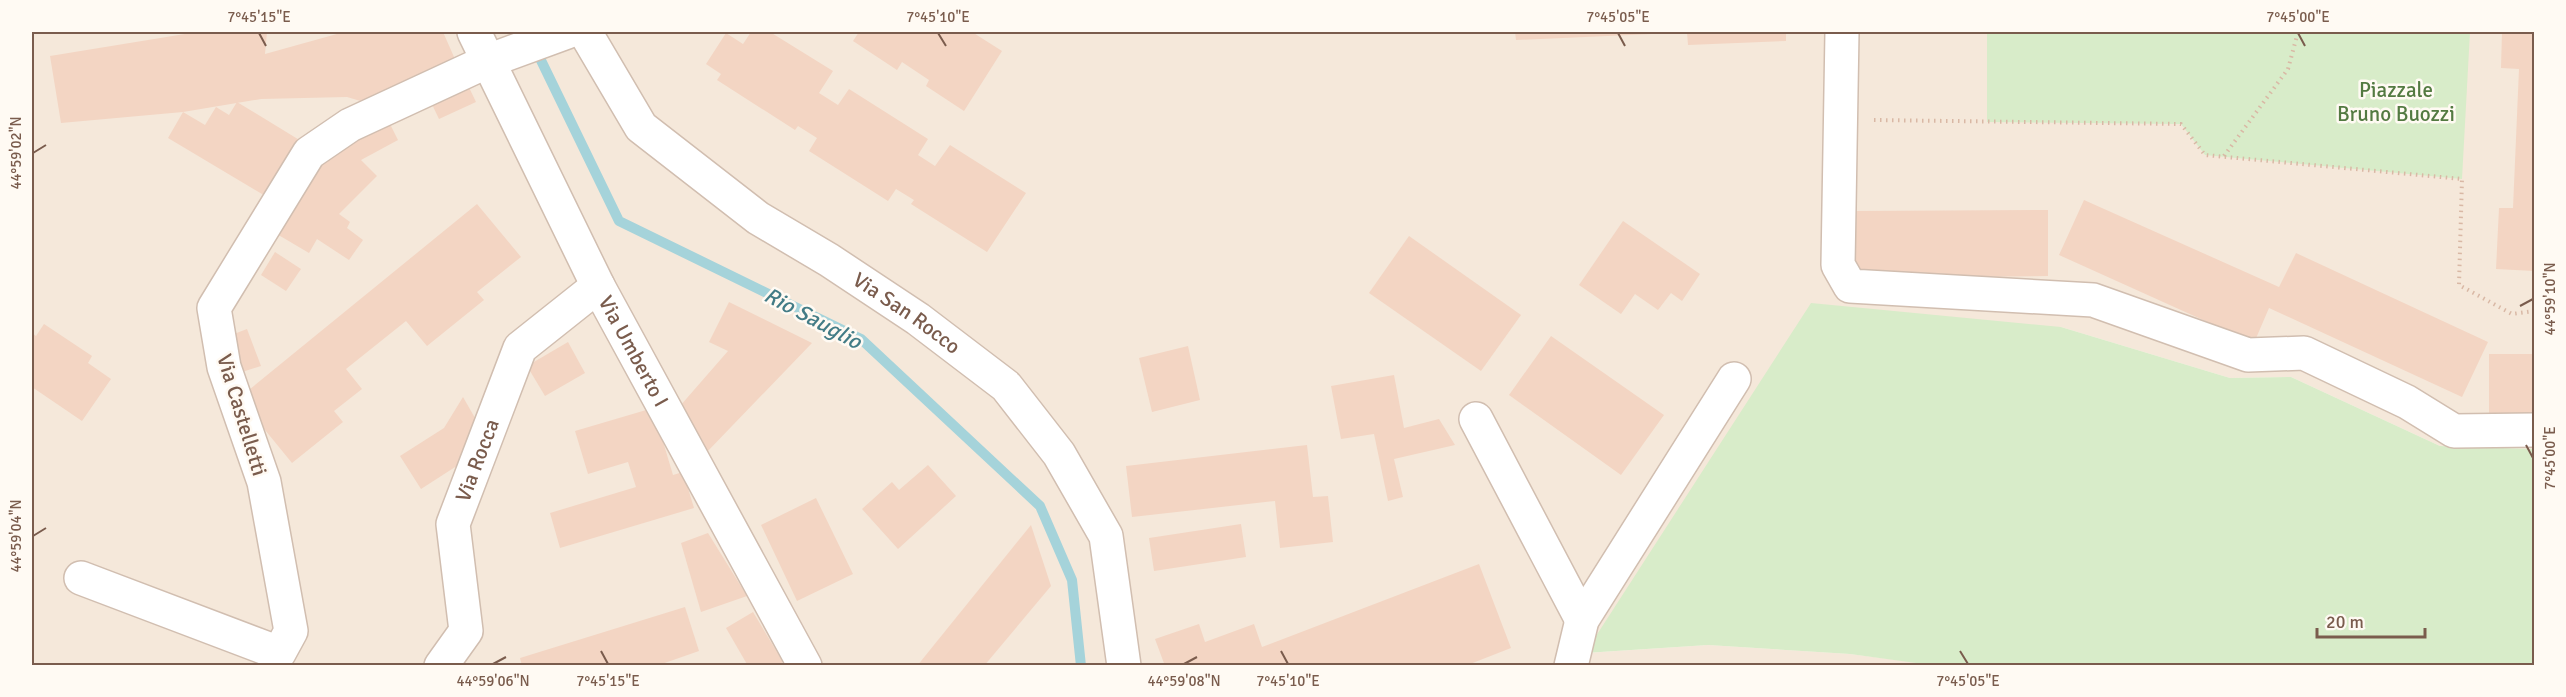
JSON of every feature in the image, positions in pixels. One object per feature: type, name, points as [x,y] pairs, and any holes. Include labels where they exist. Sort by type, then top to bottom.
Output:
[{"type":"street","name":"Via Umberto I","points":[[474,32],[598,286],[805,666]]},
{"type":"street","points":[[488,61],[567,32]]},
{"type":"street","name":"Via San Rocco","points":[[585,32],[641,127],[758,218],[829,260],[908,312],[1006,386],[1059,454],[1106,536],[1124,666]]},
{"type":"street","points":[[1842,32],[1838,265],[1850,286],[2093,300],[2248,355],[2304,353],[2407,402],[2454,431],[2535,430]]},
{"type":"street","name":"Via Castelletti","points":[[81,578],[279,652],[291,631],[264,482],[224,367],[214,308],[309,153],[350,125],[488,61]]},
{"type":"street","name":"Via Rocca","points":[[441,666],[466,631],[453,524],[520,348],[598,286]]},
{"type":"street","points":[[1571,666],[1582,620],[1734,379]]},
{"type":"street","points":[[1476,419],[1582,620]]},
{"type":"path","points":[[2223,157],[2288,69],[2298,32]]},
{"type":"path","points":[[1842,127],[2181,124],[2205,155],[2462,179],[2459,285],[2512,314],[2535,311]]},
{"type":"shaded area","points":[[32,32],[2534,32],[2534,449],[2440,446],[2291,377],[2230,378],[2061,327],[1586,653],[1708,645],[1850,654],[1938,665],[32,665]]},
{"type":"green space","name":"Piazzale Bruno Buozzi","points":[[1987,32],[2470,32],[2462,179],[2205,155],[2181,124],[1987,122]]},
{"type":"green space","points":[[1811,303],[2061,327],[2230,378],[2291,377],[2440,446],[2534,449],[2534,665],[1938,666],[1850,654],[1708,645],[1585,653]]},
{"type":"building","points":[[197,32],[267,32],[265,54],[344,32],[443,32],[458,66],[374,105],[347,97],[261,99],[183,112],[61,123],[50,56]]},
{"type":"building","points":[[751,32],[770,32],[833,71],[819,93],[838,105],[849,89],[928,139],[918,155],[935,166],[950,145],[1026,193],[987,252],[911,204],[914,200],[896,189],[888,201],[809,151],[817,138],[798,126],[795,130],[717,80],[721,74],[706,64],[726,33],[743,44]]},
{"type":"building","points":[[859,32],[972,32],[1002,51],[964,111],[926,86],[929,80],[902,62],[897,70],[853,41]]},
{"type":"building","points":[[1515,32],[1674,32],[1674,33],[1516,40]]},
{"type":"building","points":[[1687,32],[1786,32],[1786,41],[1688,45]]},
{"type":"building","points":[[2502,32],[2534,32],[2534,271],[2496,269],[2499,208],[2513,208],[2519,69],[2501,68]]},
{"type":"building","points":[[465,79],[476,102],[439,119],[428,96]]},
{"type":"building","points":[[237,102],[301,141],[267,197],[168,138],[183,112],[205,125],[216,107],[229,115]]},
{"type":"building","points":[[387,118],[398,140],[361,160],[377,176],[339,214],[350,222],[347,228],[363,240],[349,260],[317,239],[309,253],[270,230],[319,160]]},
{"type":"building","points":[[2084,200],[2279,287],[2296,253],[2488,342],[2462,397],[2269,308],[2254,343],[2059,255]]},
{"type":"building","points":[[477,204],[521,257],[477,292],[484,300],[427,346],[406,321],[346,369],[362,389],[334,411],[343,422],[292,463],[239,398]]},
{"type":"building","points":[[2048,210],[2048,276],[1856,278],[1856,211]]},
{"type":"building","points":[[1623,221],[1700,274],[1682,301],[1671,293],[1658,310],[1635,294],[1621,314],[1579,285]]},
{"type":"building","points":[[1409,236],[1521,315],[1481,371],[1369,293]]},
{"type":"building","points":[[275,252],[301,269],[286,291],[261,275]]},
{"type":"building","points":[[729,302],[812,343],[706,453],[680,406],[728,351],[709,342]]},
{"type":"building","points":[[44,324],[92,356],[88,363],[111,379],[82,421],[32,387],[32,333],[36,336]]},
{"type":"building","points":[[247,329],[261,366],[239,373],[226,337]]},
{"type":"building","points":[[1551,336],[1664,415],[1621,475],[1509,395]]},
{"type":"building","points":[[568,342],[585,373],[545,396],[527,366]]},
{"type":"building","points":[[1188,346],[1200,400],[1152,412],[1139,358]]},
{"type":"building","points":[[2489,354],[2534,354],[2534,415],[2489,415]]},
{"type":"building","points":[[1394,375],[1404,428],[1439,419],[1455,445],[1394,459],[1403,497],[1388,501],[1374,434],[1341,439],[1331,386]]},
{"type":"building","points":[[463,397],[479,425],[461,453],[466,460],[421,489],[400,456],[444,428]]},
{"type":"building","points":[[653,408],[673,475],[683,472],[694,508],[560,548],[550,513],[636,487],[628,462],[588,474],[575,431]]},
{"type":"building","points":[[1307,445],[1313,497],[1328,496],[1333,542],[1280,548],[1275,501],[1132,517],[1126,466]]},
{"type":"building","points":[[928,465],[956,496],[898,549],[862,509],[892,482],[899,490]]},
{"type":"building","points":[[816,498],[853,574],[797,601],[761,525]]},
{"type":"building","points":[[1241,524],[1246,557],[1154,571],[1149,538]]},
{"type":"building","points":[[1031,525],[1051,586],[984,666],[917,666]]},
{"type":"building","points":[[708,533],[747,596],[701,612],[681,543]]},
{"type":"building","points":[[1479,564],[1511,648],[1465,666],[1165,666],[1155,639],[1199,624],[1205,642],[1254,624],[1262,647]]},
{"type":"building","points":[[685,607],[699,651],[656,666],[522,666],[520,658]]},
{"type":"building","points":[[753,612],[783,662],[777,666],[748,666],[726,628]]},
{"type":"waterway","name":"Rio Sauglio","points":[[535,48],[619,221],[861,339],[1040,506],[1072,580],[1081,666]]}]
